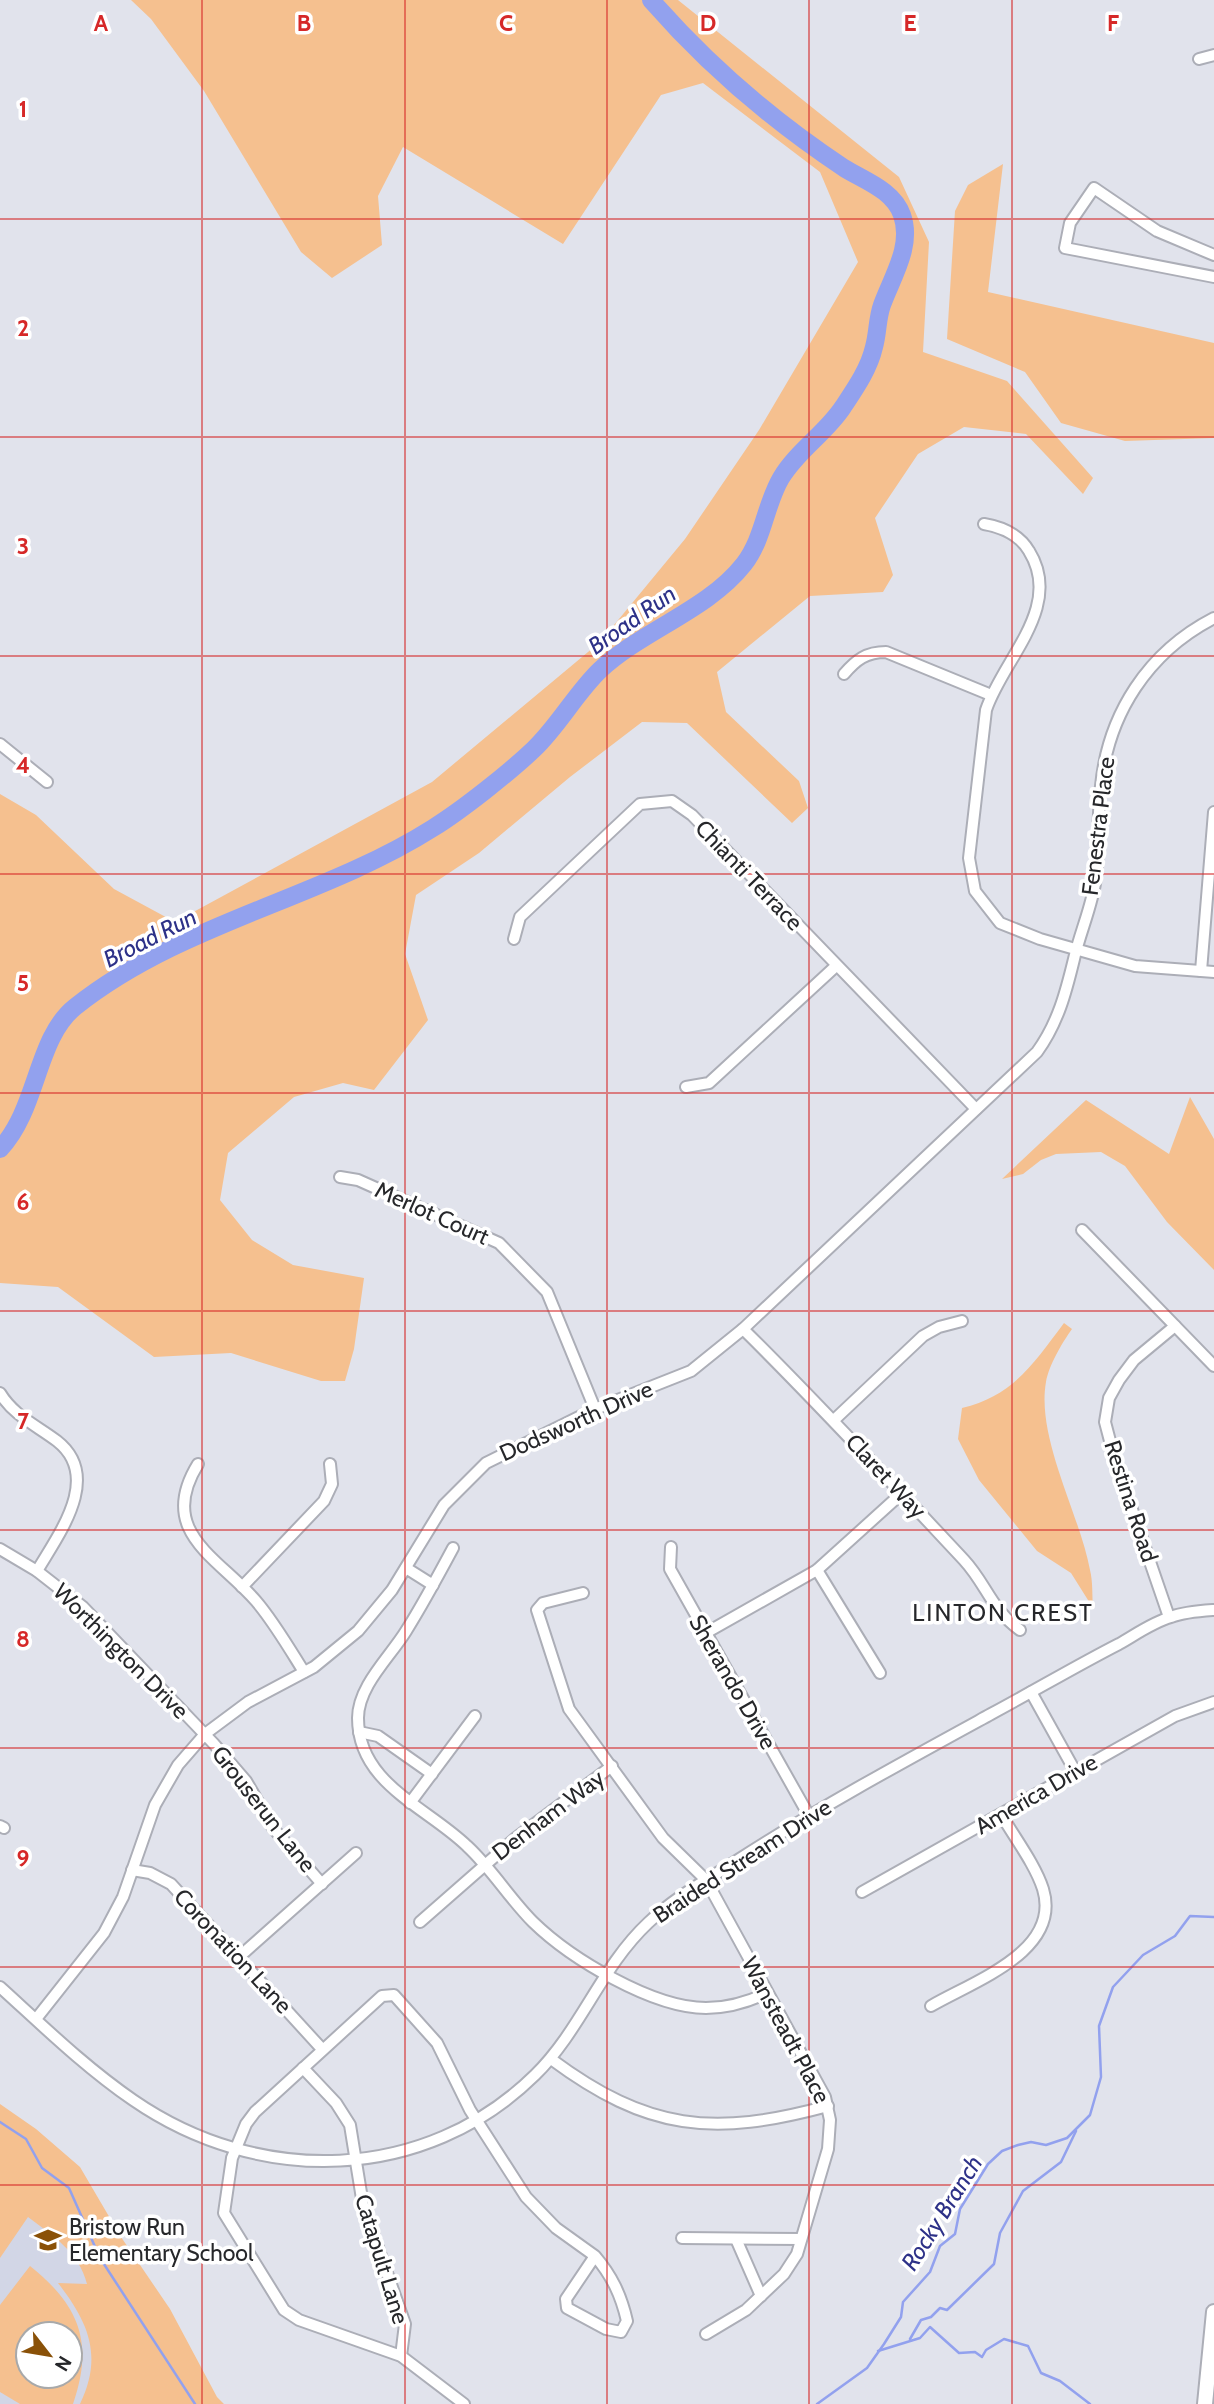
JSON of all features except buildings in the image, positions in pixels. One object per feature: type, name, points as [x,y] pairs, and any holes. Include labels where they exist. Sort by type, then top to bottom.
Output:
[{"type":"main road","points":[[1205,2404],[1211,2365],[1214,2312]]},
{"type":"street","points":[[1199,60],[1214,55]]},
{"type":"street","points":[[1214,256],[1157,231],[1094,188],[1070,223],[1065,248],[1214,277]]},
{"type":"street","points":[[984,524],[999,526],[1026,546],[1039,574],[1040,591],[1031,624],[991,695],[983,723],[969,858],[975,891],[1000,923],[1040,939],[1135,966],[1214,972]]},
{"type":"street","name":"Fenestra Place","points":[[1076,949],[1096,879],[1100,788],[1106,751],[1119,712],[1131,691],[1168,649],[1214,618]]},
{"type":"street","points":[[844,674],[862,656],[873,652],[886,652],[991,695]]},
{"type":"street","points":[[0,744],[47,782]]},
{"type":"street","name":"Chianti Terrace","points":[[514,939],[520,918],[640,804],[672,802],[692,815],[976,1109]]},
{"type":"street","points":[[1200,971],[1214,812]]},
{"type":"street","name":"Dodsworth Drive","points":[[36,2019],[104,1933],[123,1896],[148,1822],[165,1784],[205,1734],[248,1702],[304,1672],[358,1632],[376,1612],[406,1568],[444,1505],[477,1470],[502,1453],[595,1409],[691,1371],[743,1329],[1037,1052],[1049,1036],[1065,996],[1076,949]]},
{"type":"street","points":[[686,1087],[709,1083],[836,966]]},
{"type":"street","name":"Merlot Court","points":[[340,1177],[358,1180],[499,1243],[547,1292],[595,1409]]},
{"type":"street","points":[[1082,1230],[1214,1366]]},
{"type":"street","points":[[834,1420],[923,1336],[939,1327],[961,1321]]},
{"type":"street","name":"Restina Road","points":[[1169,1617],[1115,1460],[1105,1422],[1109,1398],[1119,1380],[1134,1360],[1175,1326]]},
{"type":"street","name":"Claret Way","points":[[743,1329],[834,1420],[967,1564],[1001,1615],[1020,1630]]},
{"type":"street","points":[[0,1393],[10,1409],[65,1449],[75,1470],[72,1509],[37,1570]]},
{"type":"street","points":[[198,1464],[186,1488],[184,1502],[188,1527],[203,1552],[242,1587],[265,1613],[304,1672]]},
{"type":"street","points":[[242,1587],[324,1501],[332,1485],[330,1464]]},
{"type":"street","points":[[704,1634],[817,1570],[901,1494]]},
{"type":"street","name":"Sherando Drive","points":[[671,1547],[670,1569],[704,1634],[808,1814]]},
{"type":"street","points":[[453,1548],[407,1630],[362,1696],[358,1718],[359,1732],[379,1775],[410,1803],[454,1833],[534,1923],[557,1943],[606,1973],[649,1994],[693,2007],[738,2004],[767,1993]]},
{"type":"street","name":"Worthington Drive","points":[[0,1549],[37,1570],[83,1607],[205,1734]]},
{"type":"street","points":[[406,1568],[433,1585]]},
{"type":"street","points":[[817,1570],[880,1672]]},
{"type":"street","name":"Wansteadt Place","points":[[583,1593],[543,1603],[537,1614],[569,1709],[663,1838],[706,1880],[828,2106],[828,2149],[791,2265],[761,2296],[728,2322],[706,2334]]},
{"type":"street","name":"Braided Stream Drive","points":[[0,1987],[135,2102],[184,2129],[234,2149],[295,2162],[356,2161],[411,2150],[477,2120],[522,2087],[551,2059],[606,1973],[649,1922],[706,1880],[808,1814],[1169,1617],[1214,1610]]},
{"type":"street","points":[[1031,1692],[1075,1771]]},
{"type":"street","name":"America Drive","points":[[862,1892],[1175,1716],[1214,1702]]},
{"type":"street","points":[[410,1803],[475,1716]]},
{"type":"street","points":[[359,1732],[378,1736],[432,1774]]},
{"type":"street","name":"Grouserun Lane","points":[[205,1734],[246,1781],[273,1828],[322,1884]]},
{"type":"street","name":"Denham Way","points":[[420,1922],[484,1864],[612,1766]]},
{"type":"street","points":[[931,2006],[1034,1943],[1047,1919],[1043,1889],[1001,1814]]},
{"type":"street","name":"Grouserun Lane","points":[[239,1957],[356,1853]]},
{"type":"street","name":"Coronation Lane","points":[[132,1870],[150,1874],[171,1884],[323,2049]]},
{"type":"street","points":[[464,2404],[401,2356],[299,2320],[284,2310],[224,2213],[234,2149],[255,2112],[382,1996],[394,1995],[438,2043],[477,2120],[526,2197],[556,2228],[595,2256],[608,2271],[623,2303],[627,2321],[621,2332],[606,2329],[567,2308],[566,2299],[595,2256]]},
{"type":"street","points":[[551,2059],[615,2100],[684,2122],[754,2123],[828,2106]]},
{"type":"street","name":"Catapult Lane","points":[[303,2068],[344,2115],[354,2139],[363,2205],[405,2325],[401,2356]]},
{"type":"street","points":[[682,2238],[801,2239]]},
{"type":"street","points":[[736,2239],[761,2296]]},
{"type":"shaded area","points":[[131,0],[678,0],[899,177],[929,242],[923,352],[1007,381],[1093,478],[1083,494],[1026,434],[964,427],[918,454],[875,518],[893,575],[883,592],[810,596],[717,672],[726,712],[799,781],[808,808],[792,823],[687,723],[642,722],[570,777],[479,853],[416,895],[405,954],[428,1020],[374,1090],[343,1083],[294,1097],[228,1153],[220,1200],[252,1240],[293,1265],[364,1278],[354,1349],[345,1381],[321,1381],[231,1353],[154,1357],[58,1287],[0,1283],[0,794],[36,815],[114,889],[175,922],[432,782],[600,642],[685,539],[759,430],[858,262],[820,172],[703,83],[661,95],[563,244],[403,147],[378,196],[382,245],[332,278],[301,252],[204,91],[151,19]]},
{"type":"shaded area","points":[[1003,164],[988,292],[1214,343],[1214,438],[1125,441],[1061,423],[1025,372],[947,339],[955,211],[968,185]]},
{"type":"shaded area","points":[[1190,1097],[1214,1139],[1214,1270],[1167,1222],[1125,1166],[1101,1152],[1056,1154],[1041,1160],[1023,1174],[1002,1179],[1086,1100],[1169,1154]]},
{"type":"shaded area","points":[[1064,1323],[1072,1329],[1060,1347],[1046,1382],[1047,1427],[1060,1476],[1085,1548],[1092,1584],[1093,1608],[1071,1573],[1037,1551],[979,1480],[958,1439],[962,1408],[995,1395],[1021,1376]]},
{"type":"shaded area","points":[[0,2104],[36,2129],[80,2167],[121,2237],[170,2309],[217,2397],[224,2404],[80,2404],[91,2370],[89,2340],[84,2320],[58,2283],[87,2284],[78,2263],[64,2246],[28,2217],[0,2258]]},
{"type":"shaded area","name":"Bristow Run Elementary School","points":[[0,2133],[123,2286],[107,2404],[0,2404]]},
{"type":"shaded area","points":[[30,2266],[61,2296],[75,2320],[14,2320],[14,2390],[77,2390],[73,2404],[20,2404],[0,2392],[0,2305]]},
{"type":"waterway","name":"Broad Run","points":[[0,1149],[13,1133],[22,1114],[52,1037],[62,1020],[75,1007],[116,978],[159,954],[345,874],[390,853],[433,828],[512,769],[534,749],[600,670],[636,643],[694,607],[729,580],[751,554],[781,478],[795,459],[836,416],[861,378],[872,355],[882,305],[903,250],[905,227],[898,206],[885,193],[844,168],[766,111],[695,47],[651,0]]},
{"type":"waterway","name":"Rocky Branch","points":[[817,2404],[867,2368],[901,2317],[903,2302],[930,2272],[940,2246],[955,2234],[960,2209],[988,2164],[1002,2151],[1018,2145],[1031,2142],[1046,2145],[1067,2138],[1090,2115],[1101,2077],[1099,2026],[1113,1987],[1143,1955],[1175,1936],[1190,1916],[1214,1917]]},
{"type":"waterway","name":"Rocky Branch","points":[[0,2122],[26,2139],[42,2168],[69,2188],[100,2258],[195,2404]]},
{"type":"waterway","points":[[910,2339],[921,2320],[931,2317],[940,2308],[947,2310],[994,2264],[1000,2233],[1023,2191],[1061,2162],[1076,2131]]},
{"type":"waterway","points":[[878,2351],[920,2338],[930,2327],[959,2353],[975,2352],[982,2357],[986,2350],[1004,2339],[1028,2346],[1041,2373],[1060,2381],[1090,2404]]},
{"type":"place","name":"Bristow Run Elementary School","points":[[48,2240]]},
{"type":"district","name":"LINTON CREST","points":[[1003,1613]]}]
